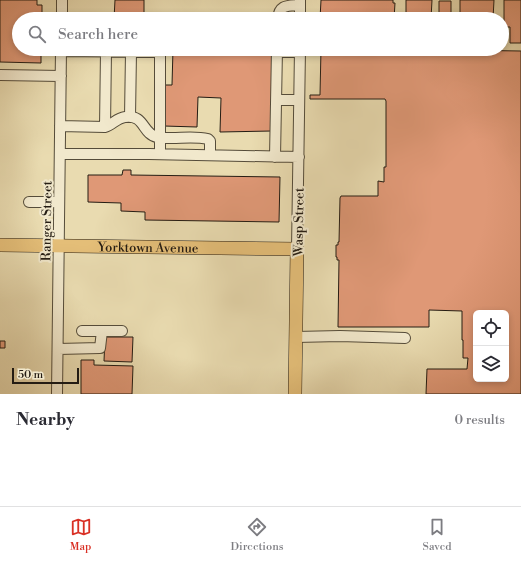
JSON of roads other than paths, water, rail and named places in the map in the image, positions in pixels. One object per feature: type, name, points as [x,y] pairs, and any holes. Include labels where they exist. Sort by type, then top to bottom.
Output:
[{"type":"main road","name":"Yorktown Avenue","points":[[0,245],[297,249]]},
{"type":"main road","name":"Wasp Street","points":[[295,394],[297,249]]},
{"type":"street","points":[[62,0],[62,12]]},
{"type":"street","points":[[279,12],[285,6],[300,3]]},
{"type":"street","name":"Ranger Street","points":[[57,394],[61,56]]},
{"type":"street","points":[[105,127],[106,56]]},
{"type":"street","points":[[130,117],[131,56]]},
{"type":"street","points":[[160,56],[160,154]]},
{"type":"street","points":[[274,157],[277,56]]},
{"type":"street","name":"Wasp Street","points":[[297,249],[300,56]]},
{"type":"street","points":[[0,75],[61,76]]},
{"type":"street","points":[[276,100],[300,100]]},
{"type":"street","points":[[60,126],[105,127],[121,118],[138,118],[153,135],[160,137],[208,139],[210,141],[210,155]]},
{"type":"street","points":[[60,154],[160,154],[299,157]]},
{"type":"street","points":[[29,202],[59,202]]},
{"type":"street","points":[[82,331],[122,331]]},
{"type":"street","points":[[58,349],[100,348],[102,331]]},
{"type":"street","points":[[296,337],[340,336],[405,338]]}]
